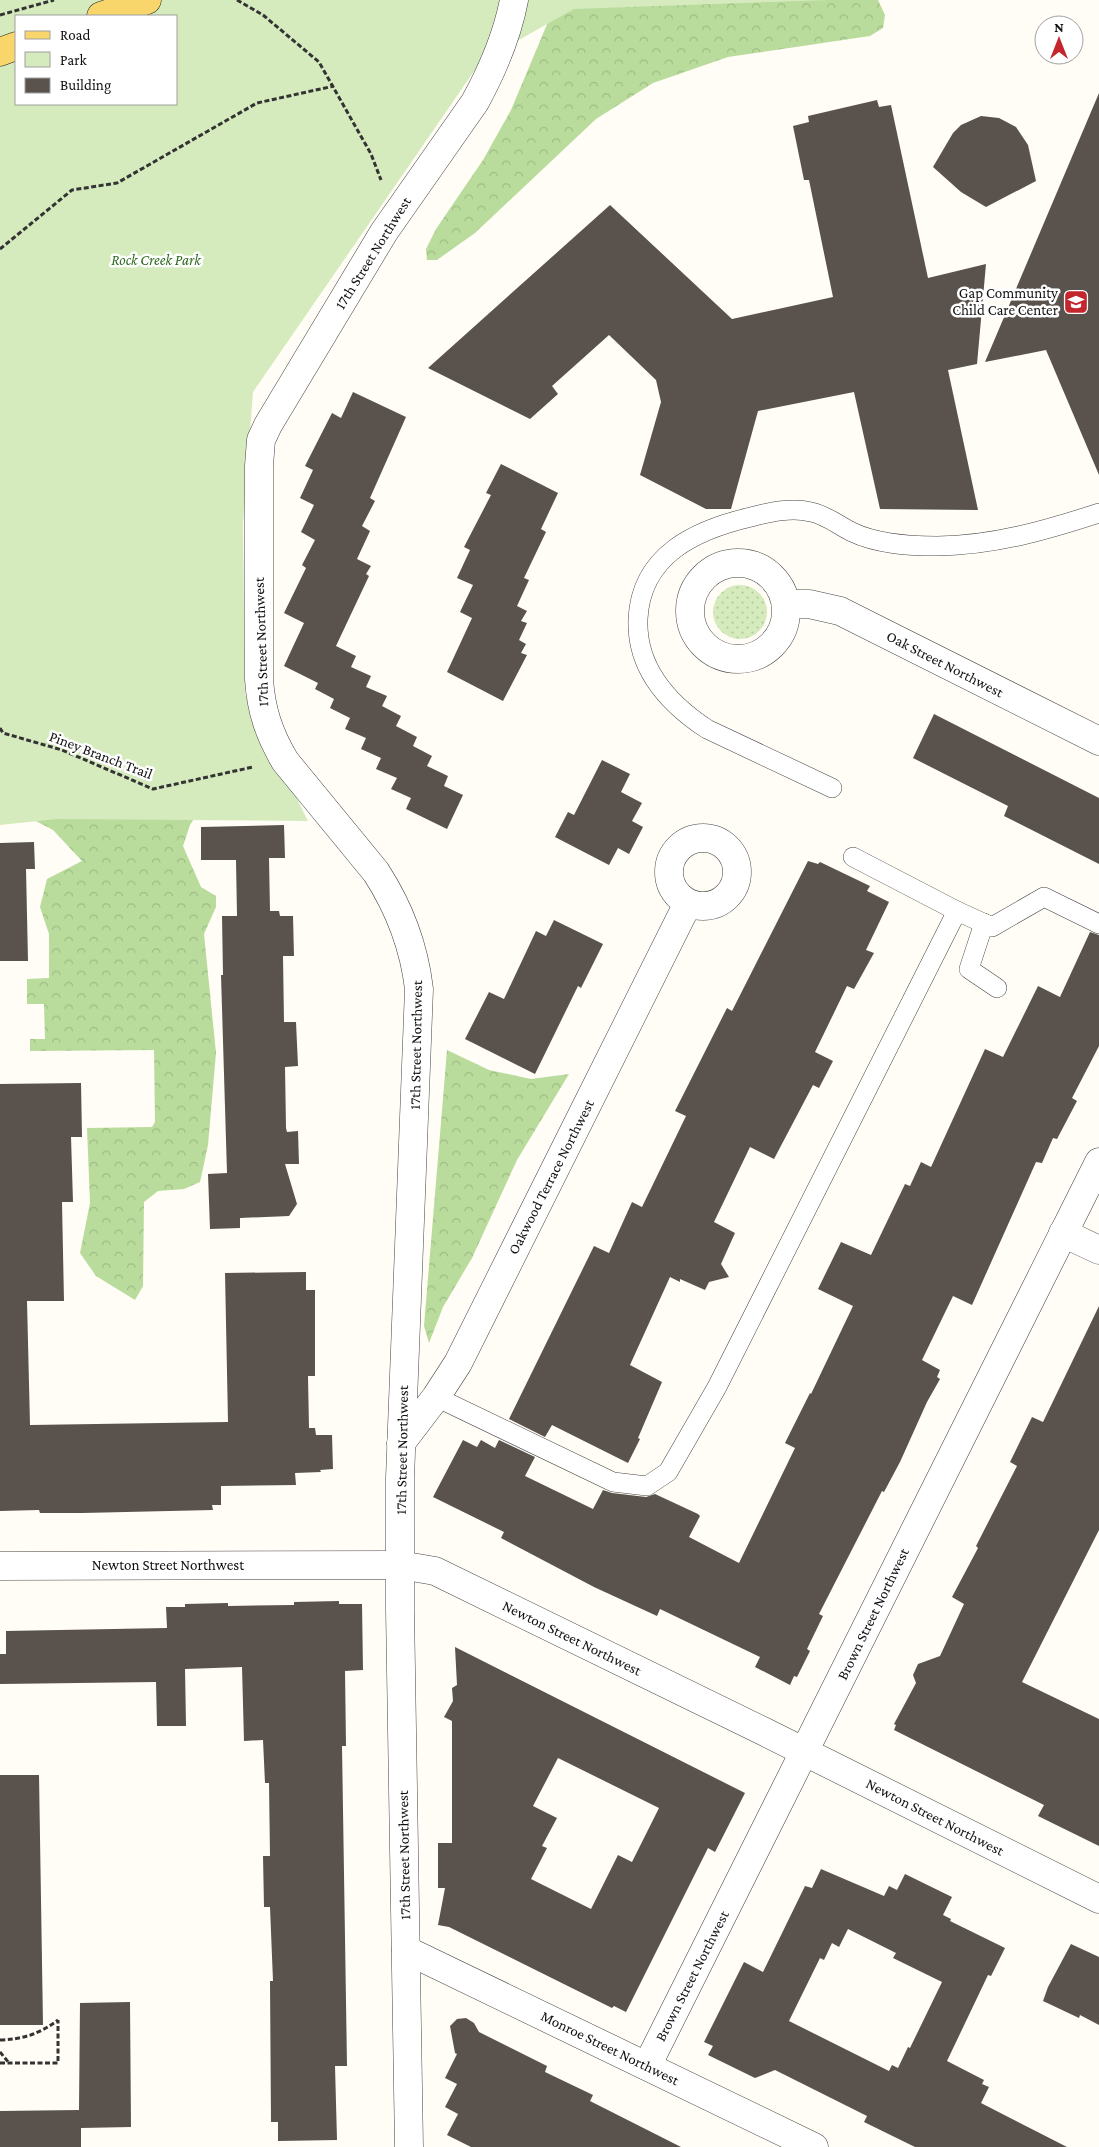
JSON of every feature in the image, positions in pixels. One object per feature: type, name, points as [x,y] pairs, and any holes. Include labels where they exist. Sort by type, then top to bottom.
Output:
[{"type":"main road","points":[[104,15],[147,0]]},
{"type":"main road","points":[[0,52],[15,46]]},
{"type":"street","name":"17th Street Northwest","points":[[409,2147],[400,1564],[401,1443],[420,1006],[417,973],[407,931],[387,888],[286,761],[274,742],[266,722],[260,701],[259,466],[262,440],[268,425],[395,217],[475,102],[485,84],[502,47],[514,0]]},
{"type":"street","name":"Oak Street Northwest","points":[[786,604],[809,604],[840,611],[1099,742]]},
{"type":"street","name":"Oakwood Terrace Northwest","points":[[401,1443],[436,1398],[458,1363],[688,903]]},
{"type":"street","name":"Brown Street Northwest","points":[[647,2066],[1099,1162]]},
{"type":"street","points":[[1063,1233],[1099,1250]]},
{"type":"street","name":"Newton Street Northwest","points":[[0,1566],[400,1564],[435,1571],[1099,1899]]},
{"type":"street","name":"Monroe Street Northwest","points":[[406,1950],[814,2147]]},
{"type":"lane","points":[[832,788],[707,729],[679,708],[649,671],[639,642],[639,610],[645,585],[652,572],[667,554],[688,539],[711,529],[765,513],[790,510],[820,514],[854,533],[876,540],[907,545],[938,546],[1012,538],[1099,513]]},
{"type":"lane","points":[[853,857],[956,911],[992,927],[1044,898],[1099,924]]},
{"type":"lane","points":[[436,1398],[613,1482],[647,1486],[668,1472],[716,1387],[956,911]]},
{"type":"lane","points":[[984,923],[970,969],[997,988]]},
{"type":"path","points":[[0,15],[54,0]]},
{"type":"path","points":[[237,0],[263,15],[319,62],[371,154],[395,217]]},
{"type":"path","points":[[0,249],[72,190],[117,182],[257,103],[334,86]]},
{"type":"path","name":"Piney Branch Trail","points":[[0,728],[1,733],[62,750],[153,789],[286,761]]},
{"type":"path","points":[[0,2040],[13,2040],[40,2033],[58,2020],[58,2063],[0,2063]]},
{"type":"path","points":[[0,2052],[9,2063]]},
{"type":"green space","name":"Rock Creek Park","points":[[0,0],[829,0],[574,9],[481,61],[253,392],[243,524],[245,694],[308,821],[57,819],[0,825]]},
{"type":"green space","points":[[550,0],[878,0],[885,15],[883,28],[870,36],[728,57],[653,83],[596,119],[475,233],[437,260],[427,260],[426,249],[436,229],[483,160],[511,110],[548,22]]},
{"type":"green space","points":[[16,105],[176,105],[223,436],[195,817],[190,825],[183,846],[201,887],[216,896],[216,907],[204,934],[216,1053],[208,1145],[200,1182],[184,1189],[158,1191],[144,1202],[143,1286],[135,1300],[96,1276],[80,1253],[90,1203],[87,1128],[152,1127],[155,1122],[154,1050],[30,1051],[30,1039],[45,1039],[44,1004],[27,1004],[27,979],[49,978],[49,934],[40,907],[47,879],[82,861],[53,830],[32,819]]},
{"type":"green space","points":[[735,585],[745,585],[755,589],[763,597],[767,612],[763,627],[755,635],[745,639],[735,639],[725,635],[717,627],[713,617],[713,607],[717,597],[725,589]]},
{"type":"green space","points":[[447,1050],[489,1070],[531,1079],[569,1074],[517,1160],[472,1258],[443,1307],[429,1343],[424,1326]]},
{"type":"building","points":[[1099,93],[1099,475],[1046,350],[985,362]]},
{"type":"building","points":[[877,100],[879,107],[891,105],[928,278],[986,264],[977,364],[948,370],[978,510],[880,509],[854,392],[758,411],[731,509],[706,509],[640,475],[661,402],[656,380],[609,335],[552,386],[558,394],[530,419],[428,368],[610,205],[732,319],[833,297],[809,180],[804,180],[793,126],[809,122],[808,116]]},
{"type":"building","points":[[981,116],[999,118],[1016,127],[1028,145],[1036,181],[986,207],[961,192],[933,167],[953,133],[961,125]]},
{"type":"building","points":[[353,392],[406,417],[370,498],[375,501],[362,526],[370,531],[357,559],[371,566],[366,574],[369,576],[336,646],[356,656],[351,667],[371,676],[366,687],[387,696],[382,706],[401,716],[396,726],[417,737],[413,746],[432,756],[427,766],[448,776],[444,786],[463,795],[447,829],[406,809],[411,798],[391,789],[397,778],[376,769],[381,758],[361,749],[366,738],[345,729],[350,718],[330,708],[334,699],[315,689],[318,683],[284,666],[304,623],[284,613],[306,568],[302,565],[315,540],[301,532],[314,505],[300,498],[313,470],[305,466],[332,413],[341,418]]},
{"type":"building","points":[[501,464],[558,493],[541,529],[546,532],[524,578],[529,580],[517,606],[527,611],[521,621],[527,623],[519,640],[526,644],[521,653],[527,655],[503,701],[447,672],[472,618],[460,612],[473,585],[457,578],[470,550],[464,547],[491,495],[486,493]]},
{"type":"building","points":[[934,714],[1099,798],[1099,864],[1004,816],[1008,806],[913,758]]},
{"type":"building","points":[[602,760],[630,774],[621,792],[642,803],[632,821],[643,827],[629,854],[618,848],[609,865],[555,837],[568,812],[574,815]]},
{"type":"building","points":[[284,825],[285,858],[269,858],[270,911],[279,911],[280,916],[293,916],[294,956],[283,956],[284,1022],[296,1022],[298,1066],[285,1067],[286,1128],[287,1132],[298,1131],[299,1164],[285,1164],[297,1204],[289,1216],[240,1218],[240,1228],[210,1229],[208,1174],[227,1173],[221,975],[223,975],[222,916],[237,916],[236,860],[201,860],[201,827]]},
{"type":"building","points":[[34,842],[35,869],[26,869],[28,961],[0,961],[0,843]]},
{"type":"building","points":[[808,861],[818,864],[820,862],[870,886],[867,891],[889,902],[866,950],[874,953],[854,989],[847,986],[815,1052],[833,1061],[819,1088],[813,1085],[774,1159],[750,1147],[714,1222],[735,1233],[721,1264],[729,1277],[709,1282],[705,1290],[680,1279],[680,1282],[670,1277],[630,1365],[662,1382],[638,1438],[640,1439],[628,1463],[552,1425],[545,1437],[509,1419],[594,1246],[609,1253],[632,1202],[642,1207],[686,1116],[675,1111],[727,1008],[732,1011]]},
{"type":"building","points":[[554,920],[603,944],[581,988],[578,986],[535,1074],[465,1039],[489,992],[504,999],[536,931],[546,936]]},
{"type":"building","points":[[1090,932],[1099,935],[1099,1046],[1072,1098],[1077,1101],[1057,1139],[1053,1138],[1042,1163],[1036,1162],[972,1305],[953,1296],[922,1360],[940,1370],[937,1377],[940,1379],[927,1402],[900,1462],[884,1492],[882,1491],[819,1614],[823,1616],[807,1649],[810,1651],[797,1677],[794,1676],[790,1685],[755,1667],[760,1657],[660,1609],[657,1616],[594,1587],[501,1538],[504,1532],[433,1497],[463,1440],[477,1447],[481,1440],[495,1448],[499,1440],[535,1457],[525,1476],[593,1509],[603,1490],[612,1493],[646,1497],[655,1494],[698,1514],[700,1516],[689,1537],[739,1563],[795,1448],[785,1443],[811,1394],[853,1306],[818,1289],[841,1242],[871,1255],[905,1184],[910,1186],[921,1162],[931,1167],[985,1049],[1003,1057],[1038,986],[1060,997]]},
{"type":"building","points":[[81,1083],[82,1137],[71,1137],[73,1202],[62,1202],[64,1301],[27,1301],[30,1425],[228,1422],[225,1273],[306,1272],[306,1290],[315,1290],[315,1376],[308,1376],[309,1428],[315,1428],[316,1435],[332,1435],[333,1469],[320,1470],[321,1472],[295,1473],[296,1485],[221,1486],[221,1505],[212,1505],[213,1510],[82,1513],[40,1513],[39,1510],[0,1511],[0,1084]]},
{"type":"building","points":[[1099,1306],[1099,1530],[1022,1682],[1099,1719],[1099,1846],[1038,1816],[1044,1805],[894,1730],[896,1725],[894,1724],[916,1683],[913,1675],[918,1664],[940,1656],[964,1604],[952,1597],[978,1548],[976,1546],[1017,1466],[1010,1462],[1032,1417],[1043,1422]]},
{"type":"building","points":[[339,1601],[339,1604],[362,1604],[363,1670],[345,1671],[346,1746],[342,1746],[347,2066],[335,2066],[337,2140],[278,2141],[278,2122],[271,2122],[270,1981],[273,1981],[270,1907],[264,1907],[263,1856],[270,1856],[269,1783],[265,1783],[263,1740],[244,1741],[242,1667],[185,1669],[186,1726],[157,1726],[156,1682],[0,1684],[0,1654],[6,1654],[6,1631],[167,1628],[166,1607],[185,1607],[185,1604],[228,1603],[228,1606],[294,1605],[294,1602]]},
{"type":"building","points":[[455,1647],[745,1793],[715,1852],[708,1848],[626,2012],[614,2006],[612,2008],[449,1927],[438,1925],[445,1888],[438,1888],[438,1843],[452,1843],[452,1721],[444,1717],[453,1701],[452,1688],[457,1685]],"holes":[[[558,1758],[659,1808],[632,1862],[618,1855],[591,1909],[531,1879],[547,1848],[542,1846],[557,1818],[533,1806]]]},
{"type":"building","points":[[0,1775],[39,1775],[43,2025],[0,2025]]},
{"type":"building","points":[[821,1869],[884,1896],[889,1886],[897,1890],[905,1874],[952,1897],[943,1915],[951,1919],[950,1921],[1005,1948],[991,1976],[988,1975],[947,2061],[984,2080],[982,2084],[989,2087],[981,2103],[1067,2147],[915,2147],[864,2122],[867,2116],[775,2070],[755,2078],[708,2055],[713,2046],[704,2042],[744,1962],[763,1972],[805,1886],[812,1888]],"holes":[[[848,1929],[896,1953],[893,1958],[942,1982],[910,2048],[908,2047],[898,2068],[892,2065],[889,2071],[789,2021],[820,1958],[824,1960],[832,1943],[839,1947]]]},
{"type":"building","points":[[1071,1944],[1099,1957],[1099,2025],[1080,2015],[1079,2018],[1043,2001],[1048,1987]]},
{"type":"building","points":[[130,2002],[131,2127],[81,2128],[81,2147],[0,2147],[0,2111],[79,2110],[80,2003]]},
{"type":"building","points":[[466,2018],[474,2023],[479,2032],[547,2066],[545,2072],[593,2095],[590,2101],[681,2147],[471,2147],[447,2135],[458,2114],[445,2107],[457,2084],[445,2078],[457,2054],[455,2053],[450,2026],[457,2019]]},
{"type":"place","name":"Gap Community Child Care Center","points":[[1076,302]]}]
